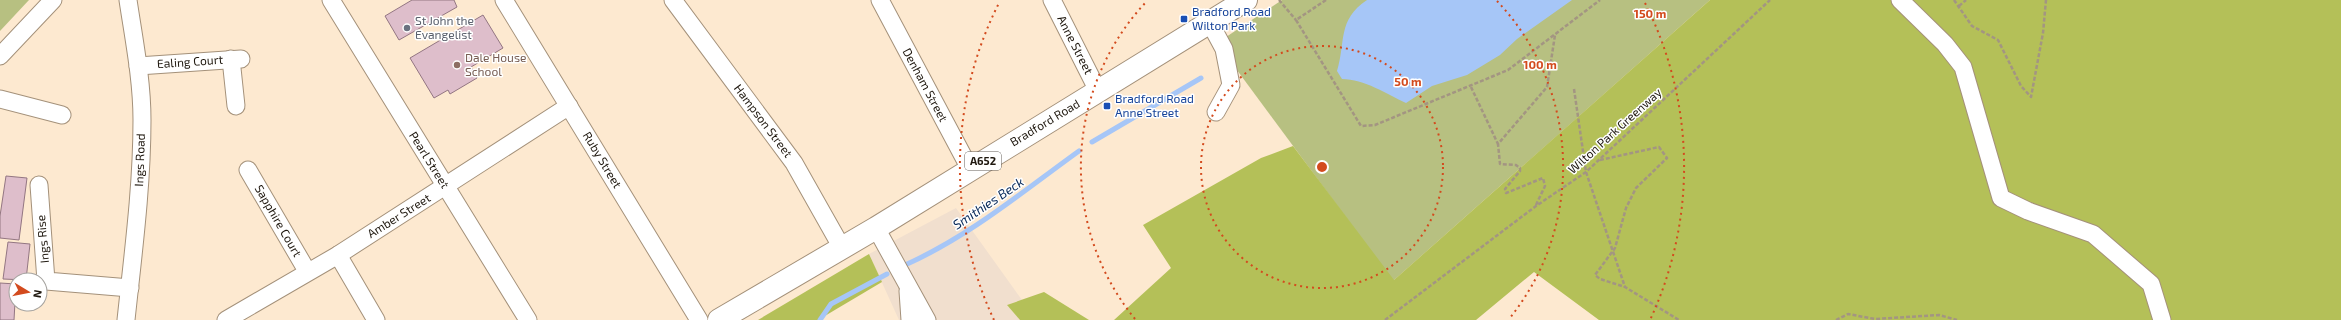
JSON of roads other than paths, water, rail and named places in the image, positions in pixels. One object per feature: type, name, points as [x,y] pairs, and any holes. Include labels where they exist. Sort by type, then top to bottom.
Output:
[{"type":"main road","name":"Bradford Road","points":[[719,320],[876,228],[1210,23],[1236,3]]},
{"type":"street","points":[[0,56],[53,0]]},
{"type":"street","name":"Ings Road","points":[[126,320],[140,177],[142,119],[138,66],[128,0]]},
{"type":"street","name":"Pearl Street","points":[[330,0],[528,320]]},
{"type":"street","name":"Ruby Street","points":[[504,0],[699,320]]},
{"type":"street","name":"Hampson Street","points":[[673,0],[794,163],[842,248]]},
{"type":"street","name":"Denham Street","points":[[880,0],[970,169]]},
{"type":"street","name":"Anne Street","points":[[1052,0],[1098,91]]},
{"type":"street","points":[[1900,0],[1945,44],[1963,67],[2001,198],[2028,211],[2093,234],[2151,284],[2162,320]]},
{"type":"street","points":[[1210,23],[1224,49],[1231,85],[1216,112]]},
{"type":"street","name":"Ealing Court","points":[[138,66],[236,59],[236,106]]},
{"type":"street","points":[[0,99],[62,115]]},
{"type":"street","name":"Amber Street","points":[[226,320],[307,271],[338,255],[446,187],[569,106]]},
{"type":"street","name":"Sapphire Court","points":[[248,170],[307,271]]},
{"type":"street","name":"Ings Rise","points":[[39,185],[46,281],[130,288]]},
{"type":"street","points":[[876,228],[927,320]]},
{"type":"street","points":[[338,255],[376,320]]},
{"type":"street","points":[[908,285],[910,320]]},
{"type":"water","points":[[1367,0],[1572,0],[1517,39],[1500,55],[1467,75],[1432,86],[1406,103],[1359,81],[1342,79],[1337,71],[1344,32],[1347,24],[1351,15]]},
{"type":"waterway","name":"Smithies Beck","points":[[1092,142],[1201,78]]},
{"type":"waterway","name":"Smithies Beck","points":[[905,265],[952,241],[974,227],[1079,151]]},
{"type":"waterway","points":[[820,320],[831,304],[887,274]]},
{"type":"place","name":"Bradford Road Wilton Park","points":[[1184,19]]},
{"type":"place","name":"St John the Evangelist","points":[[407,28]]},
{"type":"place","name":"Dale House School","points":[[457,65]]},
{"type":"place","name":"Bradford Road Anne Street","points":[[1107,106]]}]
